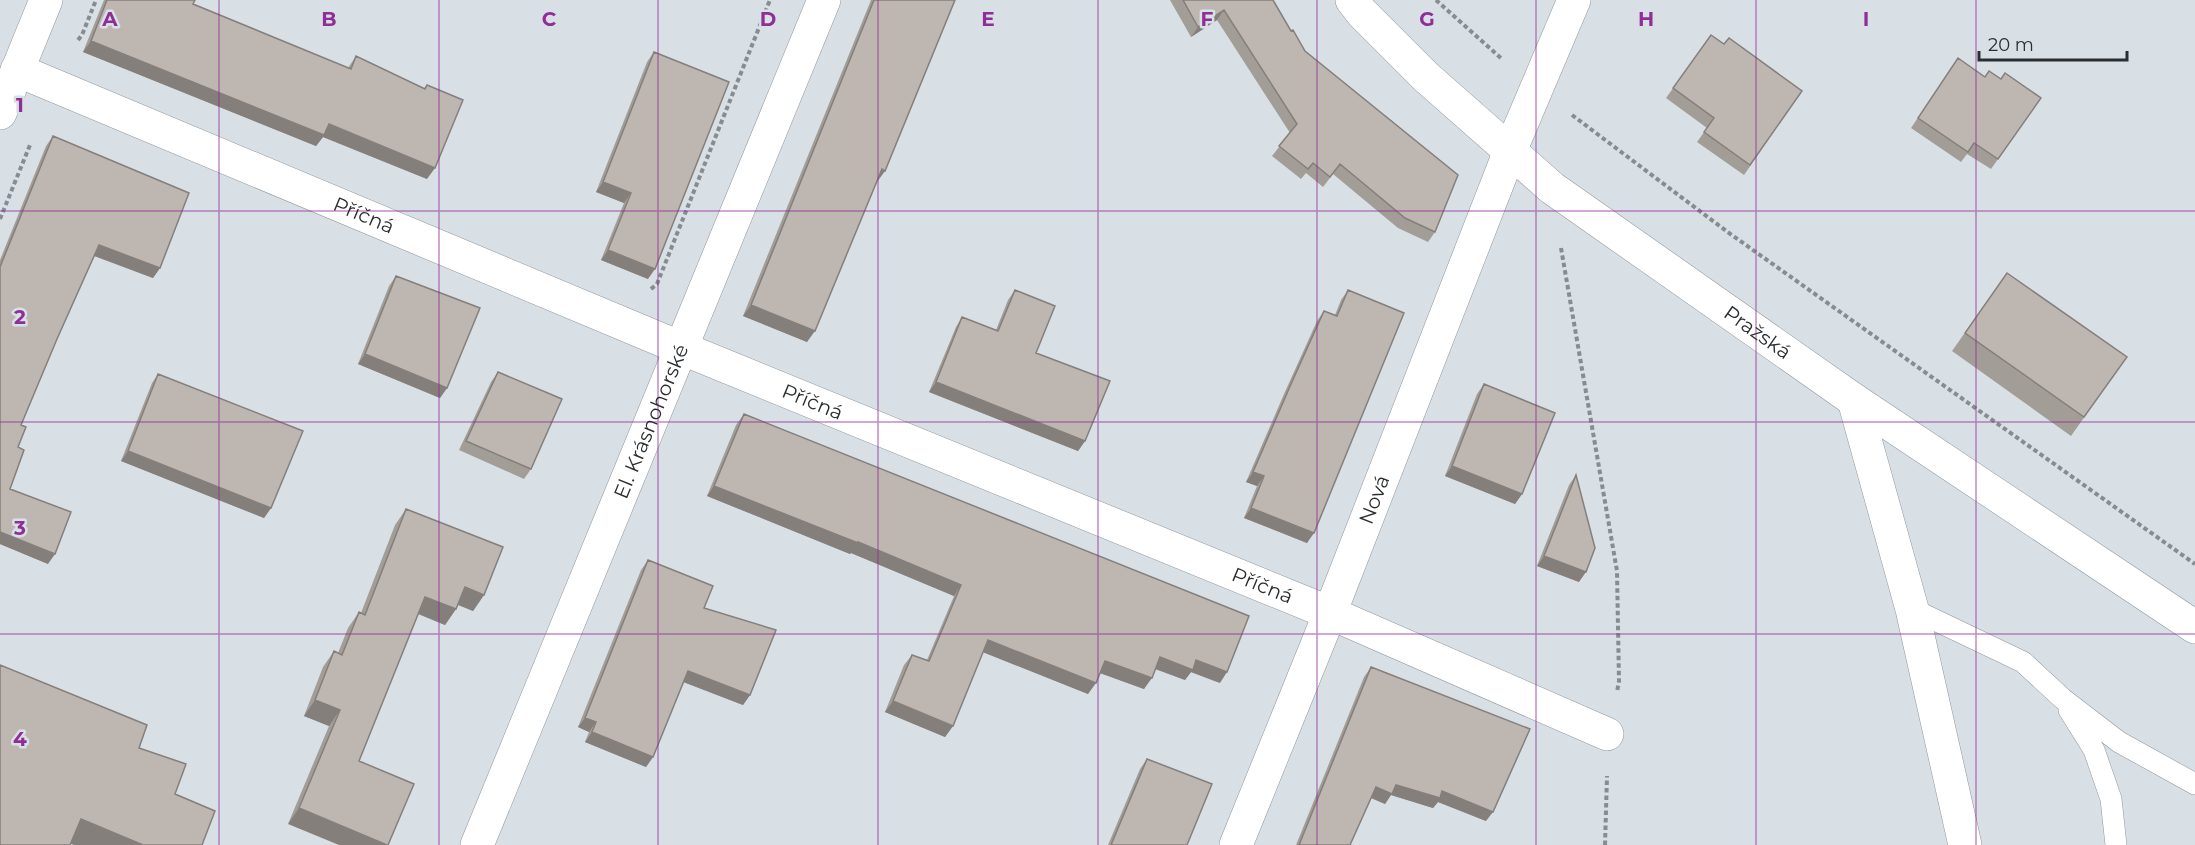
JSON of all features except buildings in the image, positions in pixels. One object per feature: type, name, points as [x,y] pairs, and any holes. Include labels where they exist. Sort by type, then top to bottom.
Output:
[{"type":"street","points":[[0,113],[46,0]]},
{"type":"street","name":"El. Krásnohorské","points":[[477,845],[824,0]]},
{"type":"street","name":"Pražská","points":[[1352,0],[1426,77],[1552,188],[1854,400],[2195,627]]},
{"type":"street","name":"Nová","points":[[1236,845],[1330,613],[1510,152],[1575,0]]},
{"type":"street","name":"Příčná","points":[[17,70],[681,348],[1330,613],[1607,734]]},
{"type":"street","points":[[1854,400],[1912,609],[1965,845]]},
{"type":"lane","points":[[1912,609],[2023,662],[2063,699],[2119,742],[2195,784]]},
{"type":"lane","points":[[2063,699],[2094,750],[2111,799],[2116,845]]},
{"type":"path","points":[[642,286],[651,289],[657,284],[770,0]]},
{"type":"path","points":[[1436,0],[1536,89],[1729,233],[2195,564]]},
{"type":"path","points":[[0,219],[54,86]]},
{"type":"path","points":[[1552,188],[1570,310],[1617,571],[1619,681],[1607,734],[1605,845]]}]
